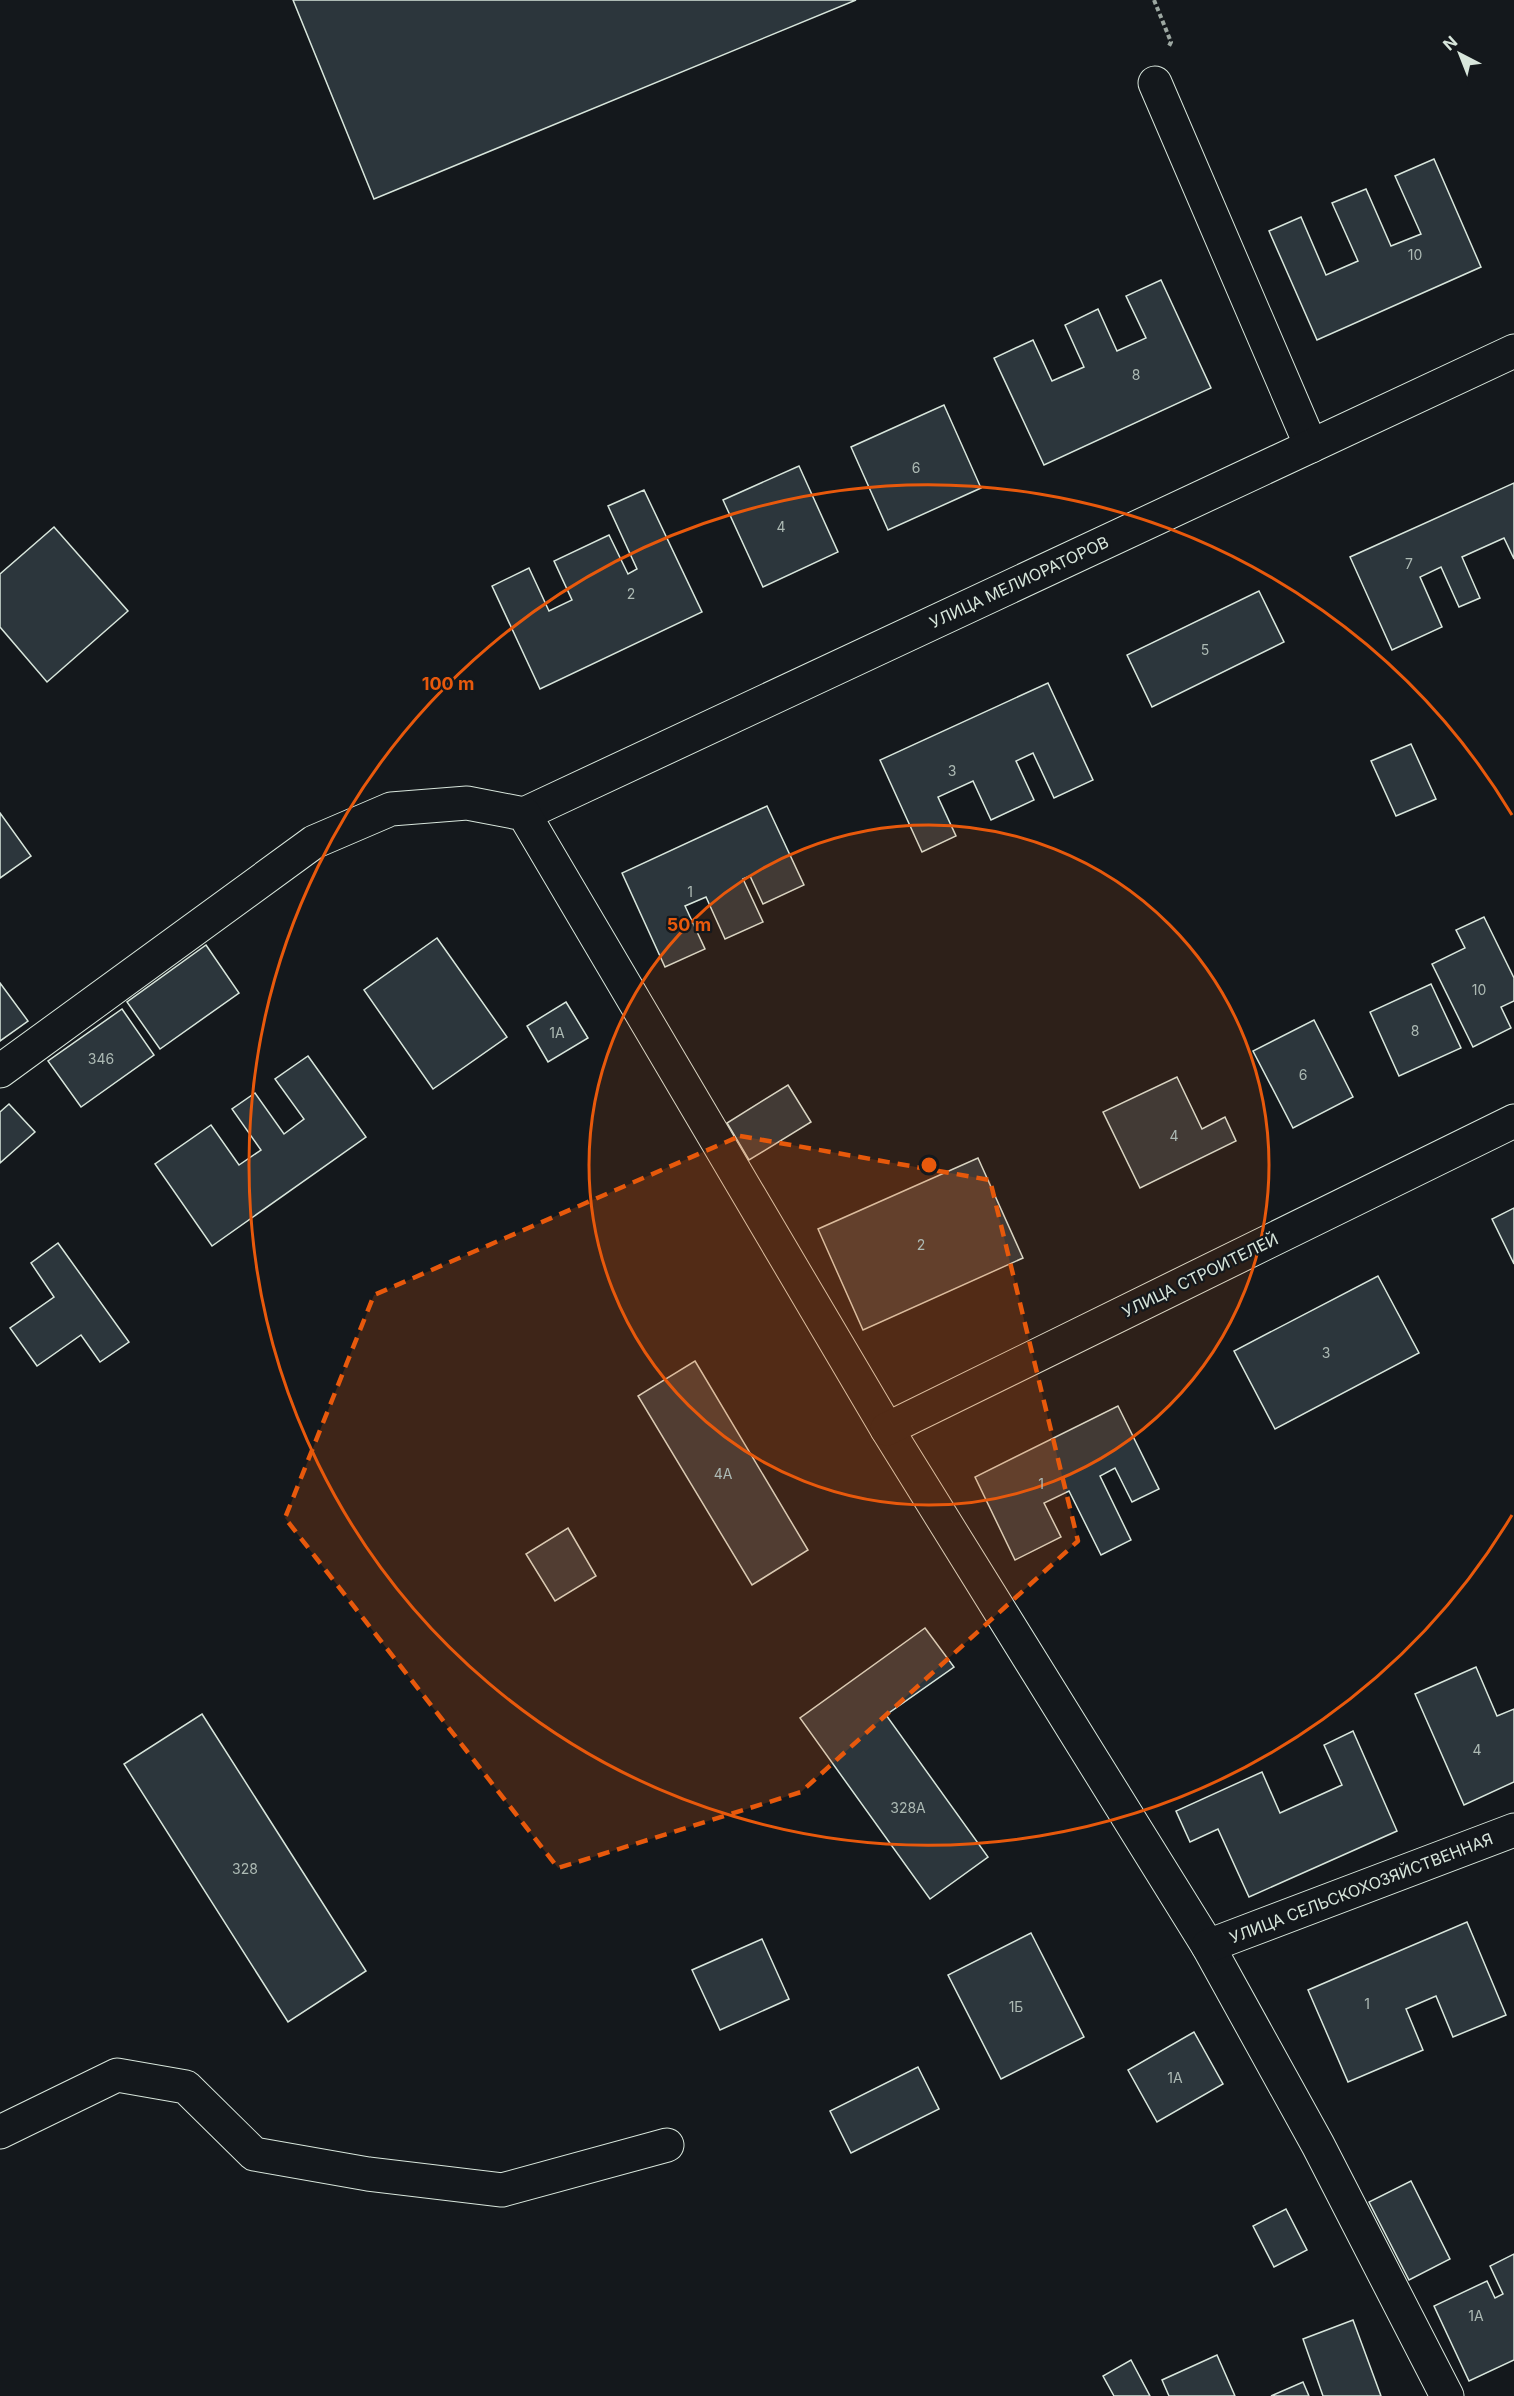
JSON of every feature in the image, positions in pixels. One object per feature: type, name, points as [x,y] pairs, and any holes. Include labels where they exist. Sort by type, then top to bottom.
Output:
[{"type":"street","points":[[1155,83],[1311,446]]},
{"type":"street","name":"УЛИЦА МЕЛИОРАТОРОВ","points":[[524,814],[1514,351]]},
{"type":"street","points":[[0,1071],[314,842],[391,809],[467,803],[524,814],[887,1429],[1208,1946],[1318,2145],[1447,2396]]},
{"type":"street","name":"УЛИЦА СТРОИТЕЛЕЙ","points":[[887,1429],[1514,1121]]},
{"type":"street","name":"УЛИЦА СЕЛЬСКОХОЗЯЙСТВЕННАЯ","points":[[1208,1946],[1514,1830]]},
{"type":"street","points":[[0,2132],[117,2075],[186,2087],[254,2154],[368,2174],[502,2190],[667,2145]]},
{"type":"highlighted area","points":[[740,1136],[990,1180],[1078,1541],[801,1792],[558,1868],[285,1518],[374,1295]]},
{"type":"building","points":[[293,0],[856,0],[374,199]]},
{"type":"building","points":[[1434,159],[1481,267],[1317,340],[1269,231],[1301,217],[1326,275],[1358,261],[1332,203],[1366,189],[1391,246],[1421,234],[1395,176]]},
{"type":"building","points":[[1161,280],[1211,388],[1044,465],[994,358],[1033,340],[1052,381],[1084,367],[1065,325],[1098,309],[1117,351],[1146,338],[1126,296]]},
{"type":"building","points":[[944,405],[981,488],[888,530],[851,447]]},
{"type":"building","points":[[799,466],[838,552],[763,587],[723,500]]},
{"type":"building","points":[[1514,483],[1514,559],[1504,538],[1462,557],[1480,598],[1459,607],[1441,567],[1420,577],[1442,627],[1392,650],[1350,557]]},
{"type":"building","points":[[644,490],[702,612],[540,689],[492,586],[529,568],[549,611],[572,600],[554,561],[609,535],[628,574],[637,569],[608,506]]},
{"type":"building","points":[[54,527],[128,611],[47,682],[0,627],[0,574]]},
{"type":"building","points":[[1259,591],[1284,642],[1152,707],[1127,655]]},
{"type":"building","points":[[1048,683],[1093,780],[1054,798],[1033,753],[1016,761],[1034,800],[991,820],[973,781],[938,797],[956,836],[922,852],[880,760]]},
{"type":"building","points":[[1411,744],[1436,799],[1396,816],[1371,761]]},
{"type":"building","points":[[767,806],[804,885],[763,904],[750,876],[743,879],[763,922],[725,939],[706,897],[685,906],[705,949],[665,967],[622,873]]},
{"type":"building","points":[[0,813],[31,856],[0,878]]},
{"type":"building","points":[[1484,917],[1514,978],[1514,1001],[1501,1007],[1511,1028],[1473,1047],[1432,964],[1465,948],[1456,930]]},
{"type":"building","points":[[437,938],[507,1037],[433,1089],[364,990]]},
{"type":"building","points":[[206,945],[239,993],[160,1049],[127,1002]]},
{"type":"building","points":[[0,983],[28,1021],[0,1041]]},
{"type":"building","points":[[1431,984],[1461,1048],[1399,1076],[1370,1012]]},
{"type":"building","points":[[566,1002],[588,1038],[548,1062],[527,1026]]},
{"type":"building","points":[[122,1009],[154,1055],[81,1107],[48,1061]]},
{"type":"building","points":[[1314,1020],[1353,1097],[1293,1128],[1253,1051]]},
{"type":"building","points":[[308,1056],[366,1137],[212,1246],[155,1164],[211,1125],[239,1165],[261,1150],[232,1109],[255,1093],[284,1134],[304,1119],[275,1079]]},
{"type":"building","points":[[1177,1077],[1202,1129],[1225,1117],[1236,1141],[1140,1188],[1103,1112]]},
{"type":"building","points":[[788,1085],[811,1122],[749,1160],[727,1123]]},
{"type":"building","points":[[9,1104],[35,1132],[0,1163],[0,1112]]},
{"type":"building","points":[[978,1158],[1023,1258],[863,1330],[818,1229]]},
{"type":"building","points":[[1514,1208],[1514,1264],[1492,1219]]},
{"type":"building","points":[[58,1243],[129,1342],[100,1362],[81,1335],[37,1366],[10,1328],[54,1297],[31,1263]]},
{"type":"building","points":[[1378,1276],[1419,1353],[1275,1429],[1234,1351]]},
{"type":"building","points":[[695,1361],[808,1550],[752,1585],[638,1396]]},
{"type":"building","points":[[1118,1406],[1159,1489],[1132,1502],[1115,1468],[1100,1476],[1131,1540],[1101,1555],[1069,1491],[1044,1503],[1061,1537],[1015,1560],[975,1477]]},
{"type":"building","points":[[568,1528],[596,1576],[555,1601],[526,1554]]},
{"type":"building","points":[[925,1628],[954,1667],[886,1715],[988,1857],[930,1899],[800,1718]]},
{"type":"building","points":[[1476,1667],[1497,1716],[1514,1709],[1514,1782],[1464,1805],[1415,1694]]},
{"type":"building","points":[[202,1714],[366,1971],[288,2022],[124,1764]]},
{"type":"building","points":[[1353,1731],[1397,1831],[1249,1897],[1218,1829],[1190,1842],[1176,1811],[1262,1772],[1280,1813],[1342,1785],[1324,1745]]},
{"type":"building","points":[[1467,1922],[1506,2015],[1453,2037],[1436,1996],[1406,2009],[1423,2050],[1348,2082],[1308,1990]]},
{"type":"building","points":[[1031,1933],[1084,2037],[1001,2079],[948,1975]]},
{"type":"building","points":[[762,1939],[789,1999],[720,2030],[692,1970]]},
{"type":"building","points":[[1194,2032],[1223,2084],[1157,2122],[1128,2070]]},
{"type":"building","points":[[918,2067],[939,2109],[851,2153],[830,2111]]},
{"type":"building","points":[[1411,2181],[1450,2259],[1409,2280],[1369,2202]]},
{"type":"building","points":[[1286,2209],[1307,2250],[1274,2267],[1253,2226]]},
{"type":"building","points":[[1514,2254],[1514,2360],[1469,2381],[1434,2306],[1487,2281],[1495,2298],[1503,2294],[1490,2266]]},
{"type":"building","points":[[1353,2320],[1381,2396],[1323,2396],[1303,2339]]},
{"type":"building","points":[[1217,2355],[1235,2396],[1169,2396],[1162,2380]]},
{"type":"building","points":[[1131,2360],[1150,2396],[1114,2396],[1103,2376]]},
{"type":"building","points":[[1303,2382],[1309,2396],[1271,2396]]}]
